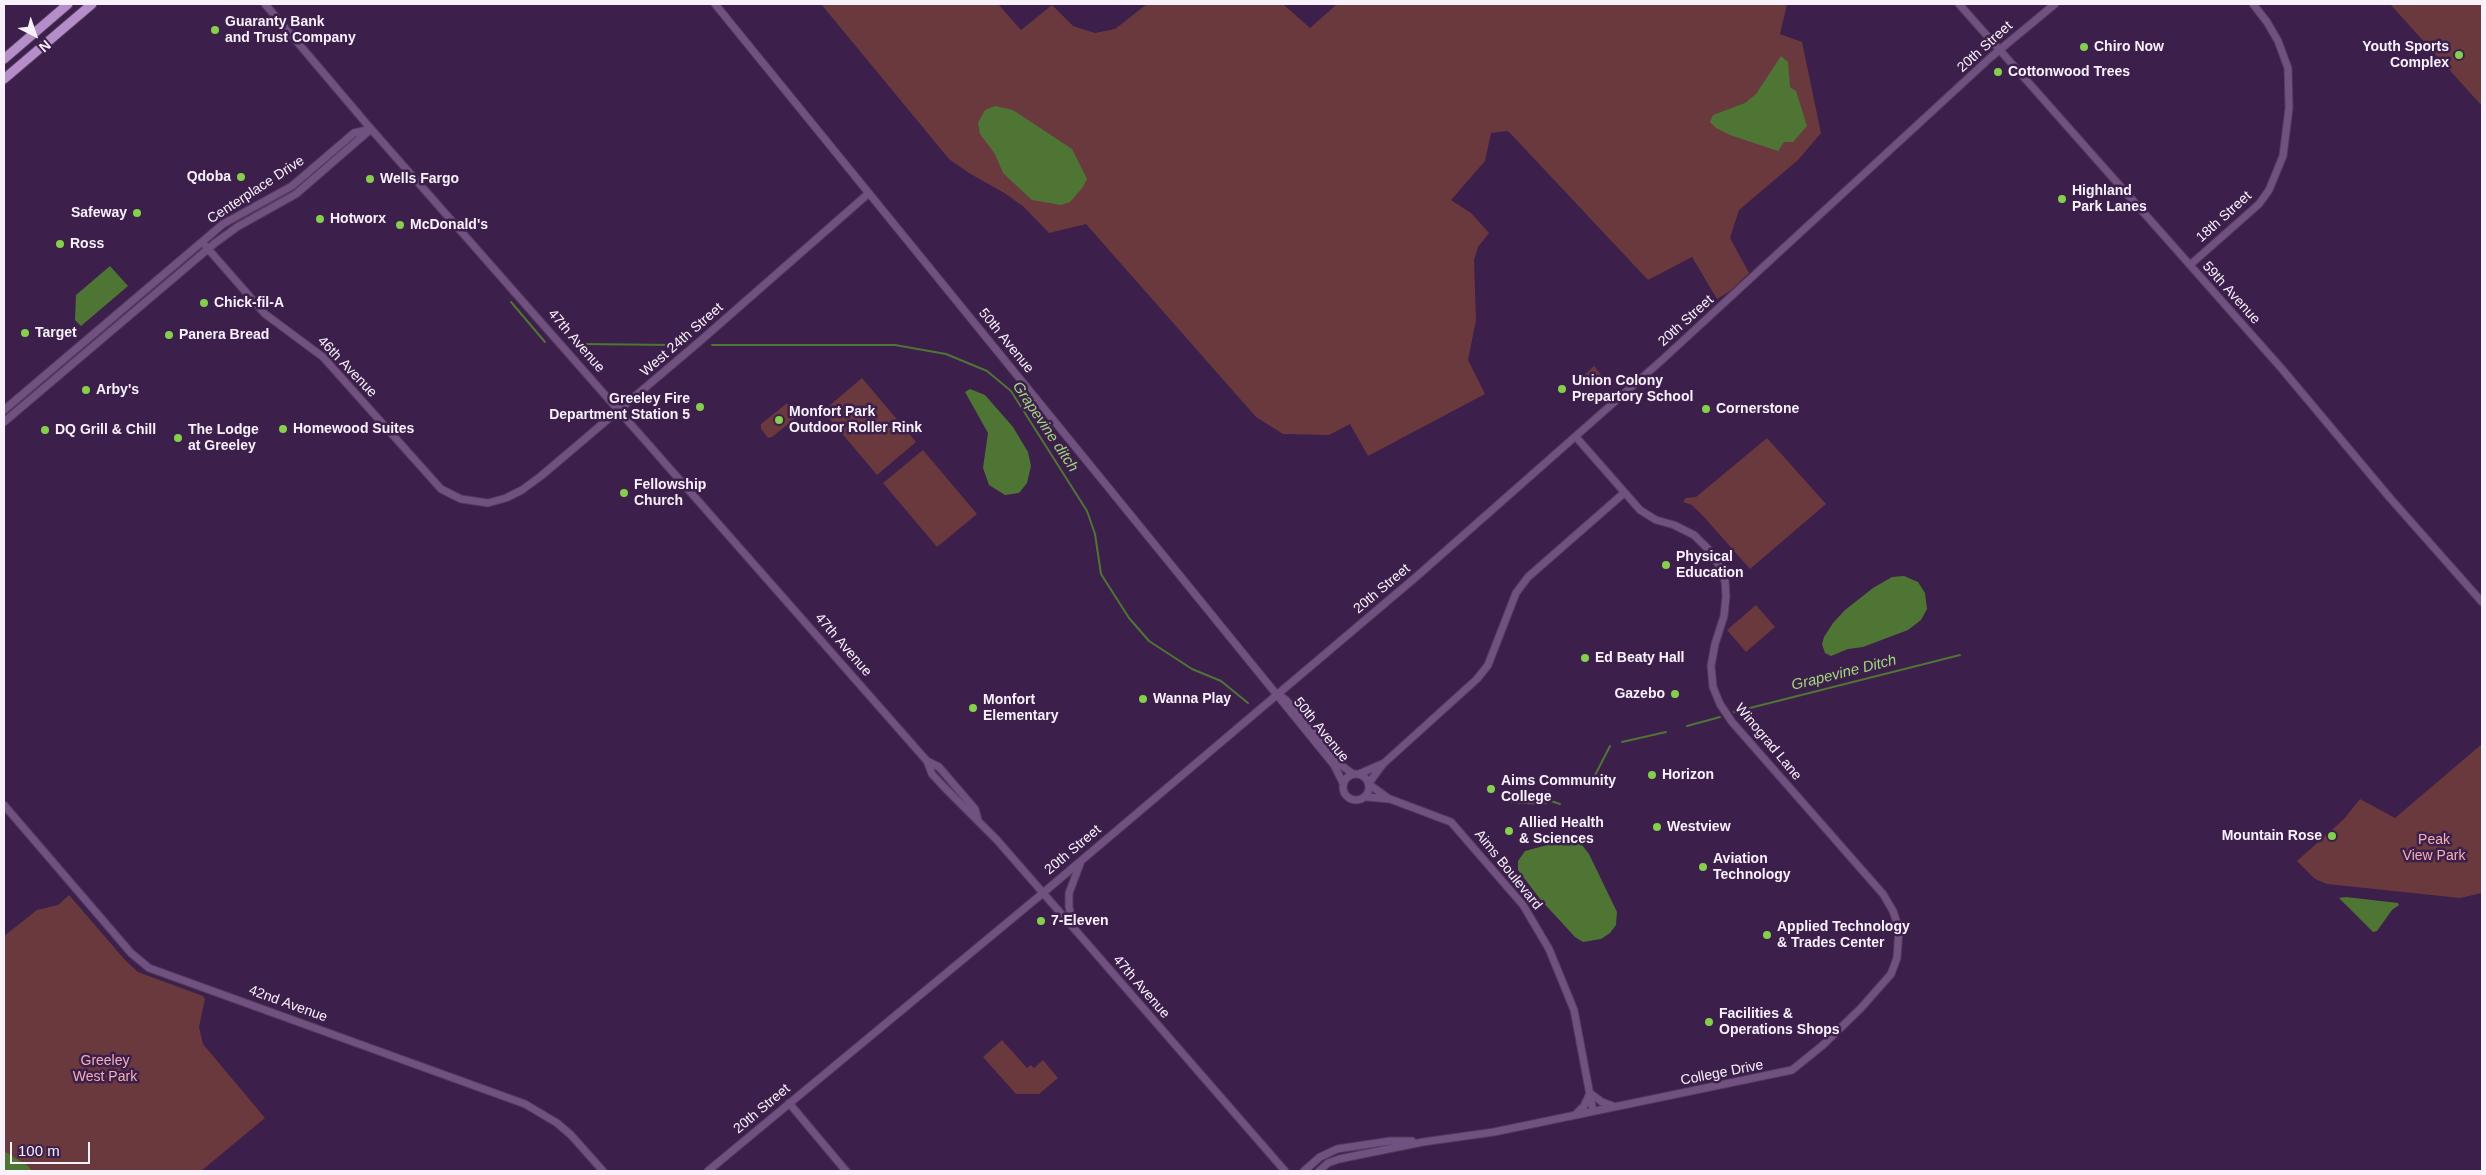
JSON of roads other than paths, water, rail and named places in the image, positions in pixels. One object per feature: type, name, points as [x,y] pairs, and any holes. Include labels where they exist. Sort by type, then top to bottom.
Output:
[{"type":"highway","points":[[4,59],[68,4]]},
{"type":"highway","points":[[4,79],[92,4]]},
{"type":"street","name":"47th Avenue","points":[[265,4],[371,129],[927,761],[939,768],[975,809],[978,820],[1285,1171]]},
{"type":"street","name":"50th Avenue","points":[[715,4],[1277,694],[1334,765],[1344,783]]},
{"type":"street","name":"59th Avenue","points":[[1959,4],[2190,265],[2482,602]]},
{"type":"street","name":"20th Street","points":[[708,1171],[1043,893],[1576,437],[1781,252],[1998,50],[2055,4]]},
{"type":"street","name":"18th Street","points":[[2190,265],[2259,204],[2269,190],[2283,156],[2288,108],[2288,68],[2278,41],[2267,22],[2253,4]]},
{"type":"street","name":"Centerplace Drive","points":[[4,410],[223,224],[292,186],[354,133],[371,129]]},
{"type":"street","name":"Centerplace Drive","points":[[4,422],[208,249],[237,227],[303,189],[371,129]]},
{"type":"street","name":"West 24th Street","points":[[448,494],[473,502],[488,503],[506,498],[534,482],[620,410],[869,193]]},
{"type":"street","name":"46th Avenue","points":[[202,242],[265,314],[323,356],[428,475],[448,494]]},
{"type":"street","name":"Winograd Lane","points":[[1576,437],[1624,494],[1644,513],[1694,535],[1711,552],[1721,569],[1726,588],[1724,616],[1715,644],[1711,666],[1713,687],[1720,704],[1732,722],[1874,883]]},
{"type":"street","points":[[1383,764],[1356,774],[1344,783],[1344,792],[1350,799],[1359,800],[1366,797],[1370,784],[1383,764],[1472,684],[1488,665],[1516,593],[1524,582],[1624,494]]},
{"type":"street","name":"50th Avenue","points":[[1277,694],[1286,700],[1336,759],[1356,774]]},
{"type":"street","points":[[1356,774],[1370,784]]},
{"type":"street","name":"Aims Boulevard","points":[[1370,784],[1390,799]]},
{"type":"street","name":"Aims Boulevard","points":[[1366,797],[1390,799],[1451,822],[1522,905],[1549,949],[1574,1010],[1594,1111]]},
{"type":"street","name":"42nd Avenue","points":[[4,806],[131,953],[149,968],[525,1104],[557,1123],[571,1135],[603,1171]]},
{"type":"street","points":[[1075,931],[1069,907],[1068,893],[1074,874],[1084,858]]},
{"type":"street","name":"College Drive","points":[[1319,1171],[1328,1163],[1338,1159],[1423,1142],[1494,1132],[1782,1073],[1801,1065],[1861,1008],[1884,983],[1894,966],[1899,947],[1899,929],[1893,911],[1874,883]]},
{"type":"street","points":[[1575,1115],[1584,1106],[1590,1093],[1606,1104],[1616,1107]]},
{"type":"street","points":[[789,1103],[846,1171]]},
{"type":"street","name":"College Drive","points":[[1304,1171],[1320,1158],[1337,1149],[1390,1140],[1423,1142]]},
{"type":"waterway","name":"Grapevine ditch","points":[[511,302],[545,342]]},
{"type":"waterway","name":"Grapevine ditch","points":[[581,344],[675,345]]},
{"type":"waterway","name":"Grapevine ditch","points":[[712,345],[895,345],[946,354],[987,371],[1011,391],[1087,511],[1095,534],[1101,574],[1129,618],[1149,641],[1192,669],[1221,681],[1248,703]]},
{"type":"waterway","name":"Grapevine Ditch","points":[[1734,712],[1960,655]]},
{"type":"waterway","name":"Grapevine ditch","points":[[1687,726],[1720,717]]},
{"type":"waterway","name":"Grapevine ditch","points":[[1622,742],[1666,732]]},
{"type":"waterway","name":"Grapevine ditch","points":[[1589,787],[1610,746]]},
{"type":"waterway","name":"Grapevine ditch","points":[[1512,802],[1542,804],[1551,801],[1560,804]]},
{"type":"place","name":"Guaranty Bank and Trust Company","points":[[215,30]]},
{"type":"place","name":"Chiro Now","points":[[2084,47]]},
{"type":"place","name":"Youth Sports Complex","points":[[2459,55]]},
{"type":"place","name":"Cottonwood Trees","points":[[1998,72]]},
{"type":"place","name":"Qdoba","points":[[241,177]]},
{"type":"place","name":"Wells Fargo","points":[[370,179]]},
{"type":"place","name":"Highland Park Lanes","points":[[2062,199]]},
{"type":"place","name":"Safeway","points":[[137,213]]},
{"type":"place","name":"Hotworx","points":[[320,219]]},
{"type":"place","name":"McDonald's","points":[[400,225]]},
{"type":"place","name":"Ross","points":[[60,244]]},
{"type":"place","name":"Chick-fil-A","points":[[204,303]]},
{"type":"place","name":"Target","points":[[25,333]]},
{"type":"place","name":"Panera Bread","points":[[169,335]]},
{"type":"place","name":"Union Colony Prepartory School","points":[[1562,389]]},
{"type":"place","name":"Arby's","points":[[86,390]]},
{"type":"place","name":"Greeley Fire Department Station 5","points":[[700,407]]},
{"type":"place","name":"Cornerstone","points":[[1706,409]]},
{"type":"place","name":"Monfort Park Outdoor Roller Rink","points":[[779,420]]},
{"type":"place","name":"Homewood Suites","points":[[283,429]]},
{"type":"place","name":"DQ Grill & Chill","points":[[45,430]]},
{"type":"place","name":"The Lodge at Greeley","points":[[178,438]]},
{"type":"place","name":"Fellowship Church","points":[[624,493]]},
{"type":"place","name":"Physical Education","points":[[1666,565]]},
{"type":"place","name":"Ed Beaty Hall","points":[[1585,658]]},
{"type":"place","name":"Gazebo","points":[[1675,694]]},
{"type":"place","name":"Wanna Play","points":[[1143,699]]},
{"type":"place","name":"Monfort Elementary","points":[[973,708]]},
{"type":"place","name":"Horizon","points":[[1652,775]]},
{"type":"place","name":"Aims Community College","points":[[1491,789]]},
{"type":"place","name":"Westview","points":[[1657,827]]},
{"type":"place","name":"Allied Health & Sciences","points":[[1509,831]]},
{"type":"place","name":"Mountain Rose","points":[[2332,836]]},
{"type":"place","name":"Aviation Technology","points":[[1703,867]]},
{"type":"place","name":"7-Eleven","points":[[1041,921]]},
{"type":"place","name":"Applied Technology & Trades Center","points":[[1767,935]]},
{"type":"place","name":"Facilities & Operations Shops","points":[[1709,1022]]},
{"type":"park label","name":"Peak View Park","points":[[2434,848]]},
{"type":"park label","name":"Greeley West Park","points":[[105,1070]]}]
